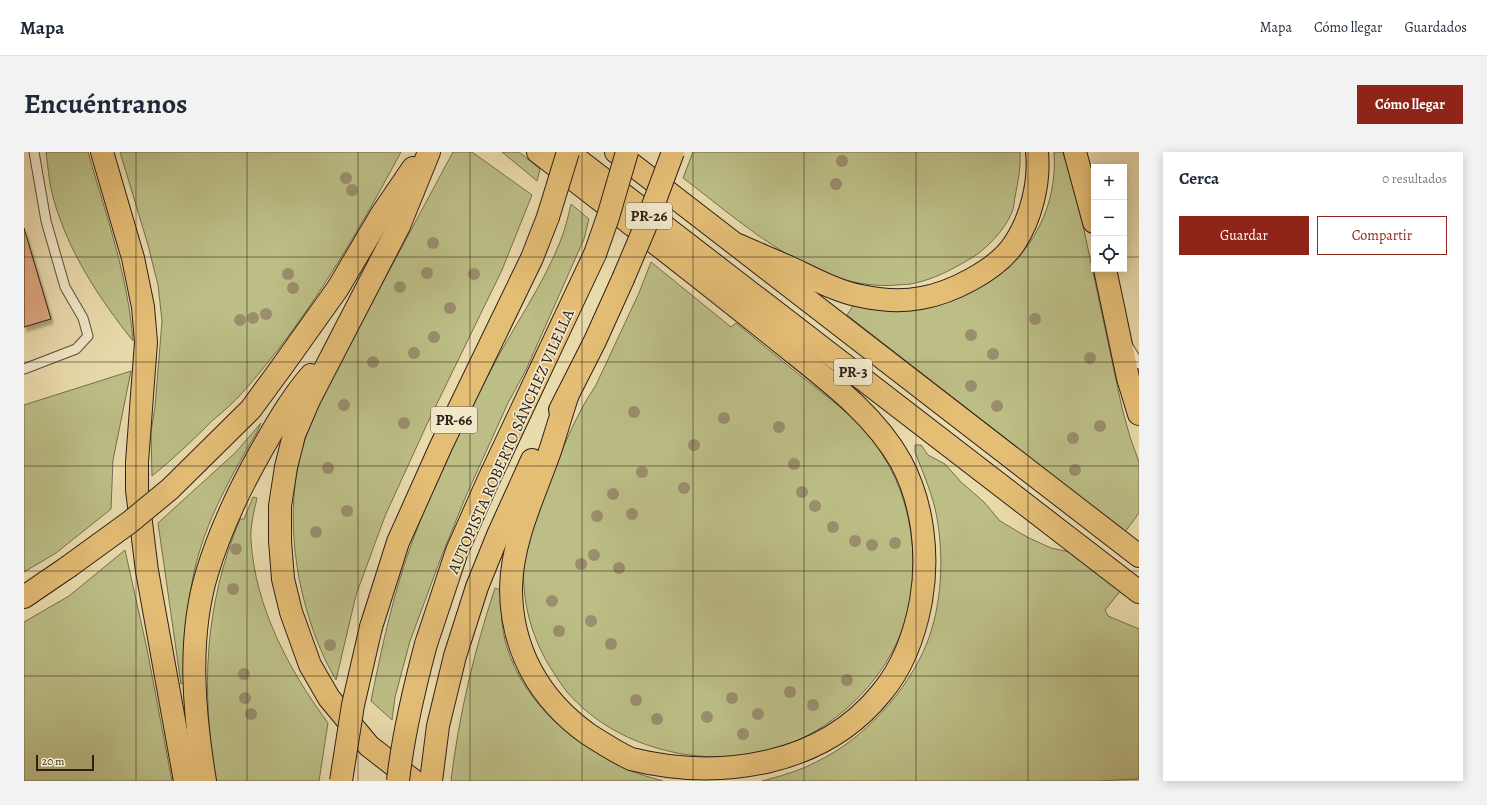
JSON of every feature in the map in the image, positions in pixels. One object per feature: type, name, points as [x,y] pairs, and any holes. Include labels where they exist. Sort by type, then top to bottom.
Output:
[{"type":"main road","points":[[102,152],[133,258],[143,307],[146,342],[137,462],[137,490],[147,571],[185,781]]},
{"type":"main road","points":[[24,597],[130,522],[170,489],[251,409],[338,288],[381,215],[424,152]]},
{"type":"main road","points":[[414,781],[370,746],[330,698],[310,665],[291,612],[283,579],[280,541],[280,506],[286,467],[294,435],[308,400],[399,226],[429,152]]},
{"type":"main road","points":[[538,152],[711,286],[850,400],[880,432],[900,461],[912,487],[921,524],[924,552],[923,588],[918,618],[909,646],[884,691],[862,714],[830,740],[775,767],[751,773],[696,775],[668,771],[632,760],[604,744],[563,713],[545,692],[528,667],[520,646],[515,626],[512,609],[511,586],[514,562],[527,512],[567,397]]},
{"type":"main road","name":"PR-66","points":[[341,781],[352,705],[371,627],[398,542],[441,446],[532,258],[548,217],[568,152]]},
{"type":"main road","name":"PR-3","points":[[568,152],[1139,592]]},
{"type":"main road","name":"PR-3","points":[[616,152],[1139,556]]},
{"type":"main road","name":"AUTOPISTA ROBERTO SÁNCHEZ VILELLA","points":[[398,781],[400,760],[415,686],[426,644],[457,550],[488,481],[596,254],[627,152]]},
{"type":"main road","name":"PR-26","points":[[567,397],[596,341],[624,279],[673,152]]},
{"type":"main road","points":[[738,245],[822,283],[860,296],[894,300],[922,298],[975,277],[997,263],[1014,245],[1032,203],[1037,181],[1037,152]]},
{"type":"main road","points":[[1075,152],[1091,211]]},
{"type":"main road","points":[[1106,272],[1128,378],[1139,414]]},
{"type":"main road","points":[[205,781],[199,737],[195,669],[198,617],[207,574],[218,538],[253,465],[288,405],[306,380],[336,345]]},
{"type":"main road","points":[[431,781],[438,726],[455,656],[477,587],[528,468],[567,397]]},
{"type":"main road","points":[[24,592],[61,572]]},
{"type":"lane","points":[[24,369],[76,349],[88,336],[83,318],[65,287],[46,221],[34,152]]},
{"type":"lane","points":[[1118,330],[1139,364]]},
{"type":"green space","points":[[46,152],[88,152],[109,222],[121,269],[133,341],[108,308],[86,274],[67,237],[59,217],[52,192]]},
{"type":"green space","points":[[120,152],[401,152],[348,246],[309,307],[288,336],[243,392],[152,476],[151,432],[155,407],[162,321],[158,285],[148,245]]},
{"type":"green space","points":[[453,152],[472,152],[532,195],[502,270],[427,424],[385,516],[356,595],[336,680],[324,657],[314,632],[299,579],[293,524],[297,472],[317,405]]},
{"type":"green space","points":[[502,152],[519,152],[540,169],[537,181]]},
{"type":"green space","points":[[693,152],[1020,152],[1020,163],[1012,212],[1005,226],[988,246],[968,260],[936,277],[911,284],[867,284],[838,278],[810,266],[782,251],[756,234],[683,178]]},
{"type":"green space","points":[[1054,152],[1063,152],[1077,197],[1091,263],[1091,272],[1093,272],[1122,408],[1139,462],[1139,513],[1125,532],[847,315],[856,301],[929,298],[949,299],[960,297],[989,282],[1005,271],[1030,242],[1040,226],[1047,209],[1052,190]]},
{"type":"green space","points":[[571,204],[589,219],[584,239],[526,370],[508,403],[466,496],[442,555],[410,641],[395,697],[392,720],[371,701],[389,618],[400,577],[422,516],[440,473],[480,390],[553,259],[568,219]]},
{"type":"green space","points":[[651,262],[731,327],[736,323],[839,406],[868,434],[887,462],[896,480],[908,519],[912,539],[913,559],[910,600],[905,622],[892,653],[880,672],[862,694],[824,726],[794,742],[762,753],[723,757],[680,753],[658,748],[638,741],[599,721],[565,690],[546,661],[534,634],[526,606],[524,591],[524,561],[525,551],[533,523],[569,434],[581,409],[596,385],[639,293]]},
{"type":"green space","points":[[131,371],[113,460],[111,509],[56,553],[24,572],[24,405]]},
{"type":"green space","points":[[261,423],[216,507],[201,546],[195,567],[189,600],[186,682],[181,684],[158,523],[236,452]]},
{"type":"green space","points":[[915,445],[921,445],[928,455],[945,464],[961,482],[984,502],[1000,521],[1027,537],[1051,548],[1079,554],[1121,590],[1105,610],[1108,616],[1139,629],[1139,779],[1097,781],[762,781],[796,771],[816,762],[833,753],[867,728],[882,713],[908,679],[927,643],[939,597],[941,565],[937,518],[928,484],[915,452]]},
{"type":"green space","points":[[253,497],[257,498],[252,519],[251,540],[259,589],[276,637],[300,681],[328,723],[319,781],[216,781],[208,713],[209,648],[213,616],[219,584],[228,551],[240,519],[244,519]]},
{"type":"green space","points":[[125,550],[147,649],[172,781],[24,781],[24,622],[69,596]]},
{"type":"green space","points":[[495,588],[501,590],[502,626],[507,647],[515,668],[526,687],[540,705],[573,737],[592,750],[631,771],[663,781],[451,781],[458,732],[468,683],[480,636]]},
{"type":"building","points":[[24,228],[51,319],[24,327]]}]
